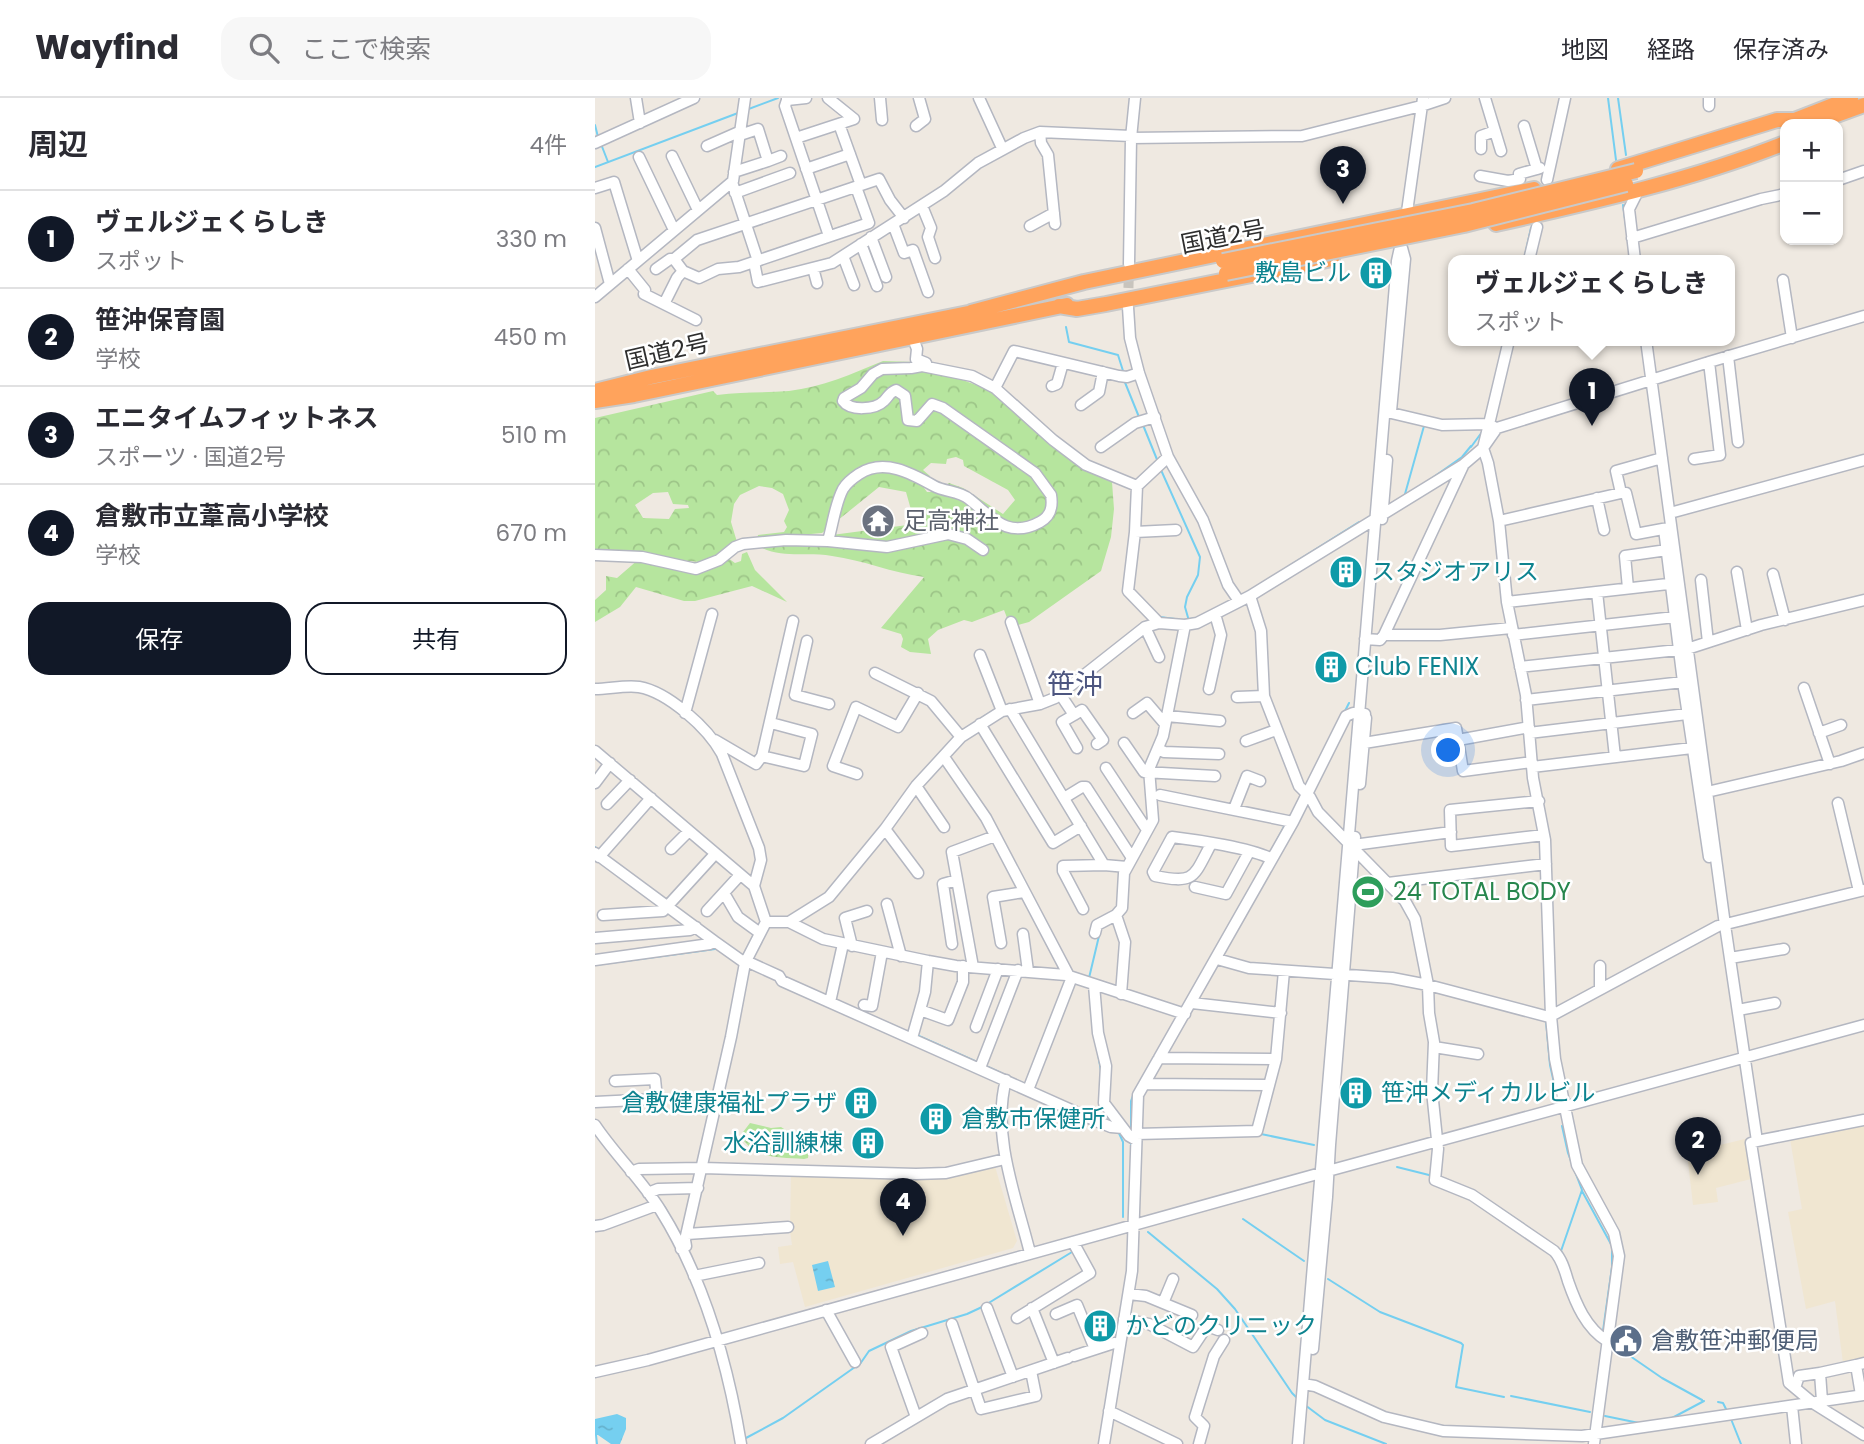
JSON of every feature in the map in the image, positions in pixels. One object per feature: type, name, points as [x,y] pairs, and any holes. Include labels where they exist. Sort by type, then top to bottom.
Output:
[{"type":"highway","name":"国道2号","points":[[1798,119],[1851,98]]},
{"type":"highway","points":[[1826,119],[1864,105]]},
{"type":"highway","points":[[1843,119],[1864,111]]},
{"type":"highway","points":[[971,312],[1084,282],[1406,217],[1635,165],[1780,120]]},
{"type":"highway","name":"国道2号","points":[[1638,180],[1780,126]]},
{"type":"highway","name":"国道2号","points":[[595,401],[913,338],[1472,211],[1638,180],[1780,136]]},
{"type":"highway","points":[[1059,306],[1077,309],[1106,304],[1402,244],[1595,201],[1638,180],[1727,164],[1780,145]]},
{"type":"highway","name":"国道2号","points":[[595,391],[651,377],[971,312],[1225,267]]},
{"type":"highway","points":[[595,384],[651,377]]},
{"type":"highway","points":[[595,408],[634,395]]},
{"type":"street","points":[[636,98],[640,123]]},
{"type":"street","points":[[595,144],[694,98]]},
{"type":"street","points":[[744,98],[734,182],[756,261],[758,282],[832,263],[922,206],[1002,148],[1040,132],[1131,137],[1302,136],[1445,98]]},
{"type":"street","points":[[806,98],[787,99],[785,106],[829,236]]},
{"type":"street","points":[[796,138],[854,119],[828,98]]},
{"type":"street","points":[[880,98],[882,120]]},
{"type":"street","points":[[916,126],[925,119],[919,98]]},
{"type":"street","points":[[979,98],[1002,148]]},
{"type":"street","points":[[1129,264],[1131,137],[1135,98]]},
{"type":"street","points":[[1485,98],[1501,151]]},
{"type":"street","points":[[1545,168],[1565,98]]},
{"type":"street","points":[[1353,846],[1388,412],[1396,264],[1402,244],[1422,102]]},
{"type":"street","points":[[674,259],[683,271],[699,278],[718,269],[739,267],[869,223],[839,124]]},
{"type":"street","points":[[1524,126],[1545,168],[1547,180]]},
{"type":"street","points":[[707,146],[758,129],[768,161]]},
{"type":"street","points":[[1481,149],[1481,136],[1495,131]]},
{"type":"street","points":[[1030,226],[1055,218],[1048,155],[1041,142],[1040,132]]},
{"type":"street","points":[[806,169],[850,154]]},
{"type":"street","points":[[672,156],[698,210]]},
{"type":"street","points":[[595,296],[734,182],[781,156]]},
{"type":"street","points":[[639,157],[674,230]]},
{"type":"street","points":[[1480,176],[1508,181],[1520,179],[1519,174],[1545,168]]},
{"type":"street","points":[[1843,178],[1864,171]]},
{"type":"street","points":[[734,182],[790,173]]},
{"type":"street","points":[[656,269],[674,259],[697,240],[879,179],[904,218]]},
{"type":"street","points":[[1635,255],[1635,238],[1629,209],[1638,180]]},
{"type":"street","points":[[595,188],[614,182],[638,261]]},
{"type":"street","points":[[1635,238],[1780,195]]},
{"type":"street","points":[[922,206],[931,228],[928,237],[935,258]]},
{"type":"street","points":[[894,224],[904,253],[913,250],[929,292]]},
{"type":"street","points":[[1530,255],[1537,227]]},
{"type":"street","points":[[595,228],[610,284]]},
{"type":"street","points":[[871,237],[886,276]]},
{"type":"street","points":[[861,244],[877,286]]},
{"type":"street","points":[[843,256],[854,285]]},
{"type":"street","points":[[813,268],[817,283]]},
{"type":"street","points":[[628,269],[645,290],[644,294],[697,320]]},
{"type":"street","points":[[664,304],[683,271]]},
{"type":"street","points":[[1783,280],[1792,338]]},
{"type":"street","points":[[1128,307],[1131,338],[1139,373],[1155,418],[1162,462],[1203,520],[1229,584],[1239,601]]},
{"type":"street","points":[[1388,412],[1442,425],[1493,426],[1864,316]]},
{"type":"street","points":[[913,338],[916,359],[927,366]]},
{"type":"street","points":[[789,922],[829,897],[885,829],[916,786],[944,757],[960,735],[1003,708],[1039,702],[1060,694],[1145,627],[1159,623],[1188,624],[1250,596],[1463,465],[1483,448],[1493,426],[1508,346]]},
{"type":"street","points":[[1647,346],[1659,458],[1670,513],[1667,550],[1675,583],[1675,617],[1683,649],[1687,714],[1721,926],[1730,958],[1744,1058],[1760,1141]]},
{"type":"street","points":[[995,388],[1014,351],[1124,377],[1139,373]]},
{"type":"street","points":[[1728,356],[1738,442]]},
{"type":"street","points":[[1694,459],[1720,455],[1709,362]]},
{"type":"street","points":[[1052,386],[1057,384],[1063,363]]},
{"type":"street","points":[[828,541],[842,491],[847,483],[863,471],[876,466],[913,474],[946,492],[963,495],[987,517],[1007,526],[1027,527],[1046,518],[1051,512],[1051,495],[1035,473],[943,408],[932,404],[921,418],[912,421],[906,416],[905,396],[896,390],[877,405],[851,408],[843,401],[882,369],[927,366],[972,376],[995,388],[1053,440],[1087,465],[1137,486]]},
{"type":"street","points":[[1081,405],[1099,392],[1103,372]]},
{"type":"street","points":[[1101,447],[1141,421],[1155,418]]},
{"type":"street","points":[[1483,448],[1489,463],[1499,521],[1507,602],[1526,700],[1532,764],[1544,834],[1555,1059],[1577,1165],[1618,1244],[1619,1256],[1594,1439]]},
{"type":"street","points":[[1621,493],[1616,471],[1659,458]]},
{"type":"street","points":[[1670,513],[1864,460]]},
{"type":"street","points":[[1159,623],[1128,591],[1137,486],[1162,462]]},
{"type":"street","points":[[1369,639],[1380,640],[1384,635],[1463,465]]},
{"type":"street","points":[[1499,521],[1626,493],[1636,534],[1668,528]]},
{"type":"street","points":[[1597,498],[1604,530]]},
{"type":"street","points":[[1668,528],[1683,649],[1707,792],[1721,926]]},
{"type":"street","points":[[1135,532],[1176,530]]},
{"type":"street","points":[[595,555],[642,557],[696,569],[719,560],[739,545],[786,540],[887,547],[949,534],[967,539],[983,550]]},
{"type":"street","points":[[1628,588],[1625,556],[1667,550]]},
{"type":"street","points":[[1737,572],[1747,630]]},
{"type":"street","points":[[1773,573],[1785,620]]},
{"type":"street","points":[[1701,580],[1708,642]]},
{"type":"street","points":[[1507,602],[1675,583]]},
{"type":"street","points":[[1597,592],[1615,757]]},
{"type":"street","points":[[1250,596],[1261,631],[1264,696],[1299,786],[1405,901],[1415,919],[1434,1047],[1432,1091],[1438,1141],[1435,1180],[1472,1195],[1554,1251],[1561,1260],[1573,1297],[1583,1316],[1607,1341]]},
{"type":"street","points":[[1520,667],[1683,649],[1864,600]]},
{"type":"street","points":[[685,713],[712,614]]},
{"type":"street","points":[[1209,689],[1221,635],[1215,614]]},
{"type":"street","points":[[1384,635],[1512,631],[1675,617]]},
{"type":"street","points":[[595,689],[637,687],[655,691],[714,739],[756,764],[762,756],[771,723],[793,621]]},
{"type":"street","points":[[1010,622],[1039,702]]},
{"type":"street","points":[[1095,933],[1097,925],[1117,918],[1122,908],[1122,878],[1154,814],[1152,773],[1169,718],[1188,624]]},
{"type":"street","points":[[1145,627],[1159,657]]},
{"type":"street","points":[[796,695],[807,641]]},
{"type":"street","points":[[980,655],[1003,708],[1064,798],[1104,865]]},
{"type":"street","points":[[875,673],[931,701],[960,735]]},
{"type":"street","points":[[1526,700],[1683,682]]},
{"type":"street","points":[[1804,688],[1830,764]]},
{"type":"street","points":[[778,691],[829,704]]},
{"type":"street","points":[[857,774],[833,766],[856,707],[898,727],[918,693]]},
{"type":"street","points":[[1060,694],[1073,715]]},
{"type":"street","points":[[1237,697],[1264,696]]},
{"type":"street","points":[[1133,713],[1147,703],[1169,718],[1220,721]]},
{"type":"street","points":[[1077,748],[1062,722],[1082,710],[1103,740],[1097,744]]},
{"type":"street","points":[[1104,1444],[1117,1344],[1129,1294],[1135,1224],[1138,1096],[1182,1013],[1192,1003],[1217,959],[1346,716],[1353,713],[1363,714]]},
{"type":"street","points":[[1298,1444],[1306,1384],[1364,743],[1363,714]]},
{"type":"street","points":[[1458,740],[1687,714]]},
{"type":"street","points":[[762,756],[804,766],[810,745],[812,734],[771,723]]},
{"type":"street","points":[[980,724],[1053,844],[1080,826]]},
{"type":"street","points":[[1819,733],[1842,725]]},
{"type":"street","points":[[1364,743],[1456,728],[1464,771],[1692,748]]},
{"type":"street","points":[[1249,736],[1276,730]]},
{"type":"street","points":[[714,739],[759,848],[761,860],[754,886]]},
{"type":"street","points":[[1124,743],[1144,772],[1215,776]]},
{"type":"street","points":[[1161,750],[1219,754]]},
{"type":"street","points":[[595,751],[754,886],[766,922],[745,962],[683,1248]]},
{"type":"street","points":[[1707,792],[1830,764],[1864,753]]},
{"type":"street","points":[[944,757],[986,818],[1070,977],[1029,1088]]},
{"type":"street","points":[[595,783],[610,763]]},
{"type":"street","points":[[1106,768],[1147,830]]},
{"type":"street","points":[[1234,809],[1247,776],[1261,781]]},
{"type":"street","points":[[607,804],[630,779]]},
{"type":"street","points":[[916,786],[944,827]]},
{"type":"street","points":[[1064,798],[1086,787],[1130,862]]},
{"type":"street","points":[[1160,795],[1290,820]]},
{"type":"street","points":[[651,798],[597,855],[669,905],[714,941],[745,962],[779,975],[782,981],[913,1035],[1006,1080],[1119,1128],[1129,1136],[1257,1131],[1276,1059],[1284,971]]},
{"type":"street","points":[[1539,801],[1450,810],[1451,846],[1544,834]]},
{"type":"street","points":[[1217,959],[1249,968],[1392,978],[1551,1016],[1721,926],[1862,891],[1838,803]]},
{"type":"street","points":[[885,829],[918,873]]},
{"type":"street","points":[[671,849],[689,831]]},
{"type":"street","points":[[1353,846],[1451,832]]},
{"type":"street","points":[[920,1010],[948,1020],[968,967],[952,852],[995,836]]},
{"type":"street","points":[[1211,844],[1195,874],[1187,879],[1178,881],[1155,876],[1153,872],[1173,837],[1211,844],[1269,857]]},
{"type":"street","points":[[1195,887],[1226,894],[1249,852]]},
{"type":"street","points":[[603,915],[663,911],[715,854]]},
{"type":"street","points":[[1083,908],[1063,871],[1063,866],[1130,862]]},
{"type":"street","points":[[1388,883],[1546,864]]},
{"type":"street","points":[[707,911],[740,875]]},
{"type":"street","points":[[951,944],[943,884],[957,880]]},
{"type":"street","points":[[1001,943],[993,897],[1024,892]]},
{"type":"street","points":[[724,893],[738,917],[760,933]]},
{"type":"street","points":[[887,904],[901,956]]},
{"type":"street","points":[[831,999],[848,945],[845,918],[867,911]]},
{"type":"street","points":[[1117,918],[1125,942],[1121,994]]},
{"type":"street","points":[[766,922],[789,922],[823,939],[928,961],[1070,977],[1182,1013]]},
{"type":"street","points":[[595,939],[696,928]]},
{"type":"street","points":[[981,1066],[1023,971],[1023,934]]},
{"type":"street","points":[[595,960],[710,944],[714,941]]},
{"type":"street","points":[[1730,958],[1784,949]]},
{"type":"street","points":[[864,1005],[872,1006],[882,952]]},
{"type":"street","points":[[913,1035],[925,992],[928,961]]},
{"type":"street","points":[[1599,966],[1600,989]]},
{"type":"street","points":[[977,1027],[998,969]]},
{"type":"street","points":[[1090,984],[1105,1066],[1104,1103],[1119,1128]]},
{"type":"street","points":[[1192,1003],[1281,1013]]},
{"type":"street","points":[[1738,1010],[1775,1003]]},
{"type":"street","points":[[595,1371],[648,1360],[1864,1025]]},
{"type":"street","points":[[1434,1047],[1478,1054]]},
{"type":"street","points":[[1159,1058],[1276,1059]]},
{"type":"street","points":[[595,1102],[656,1099],[655,1079],[615,1081]]},
{"type":"street","points":[[1006,1080],[1003,1099],[1005,1159],[1030,1253]]},
{"type":"street","points":[[1145,1084],[1268,1086]]},
{"type":"street","points":[[1864,1120],[1751,1143],[1789,1383],[1864,1435]]},
{"type":"street","points":[[595,1125],[651,1192],[656,1205],[683,1248],[695,1276],[731,1386],[741,1444]]},
{"type":"street","points":[[634,1171],[702,1168],[916,1174],[946,1172],[1005,1159]]},
{"type":"street","points":[[651,1192],[698,1188]]},
{"type":"street","points":[[595,1226],[656,1205]]},
{"type":"street","points":[[687,1234],[787,1227]]},
{"type":"street","points":[[1017,1318],[1090,1272],[1073,1242]]},
{"type":"street","points":[[695,1276],[759,1263]]},
{"type":"street","points":[[1163,1303],[1173,1279]]},
{"type":"street","points":[[1129,1294],[1146,1296],[1192,1315]]},
{"type":"street","points":[[1056,1314],[1077,1305],[1095,1349]]},
{"type":"street","points":[[988,1308],[1013,1377]]},
{"type":"street","points":[[1032,1308],[1055,1363]]},
{"type":"street","points":[[826,1310],[855,1362]]},
{"type":"street","points":[[1124,1319],[1149,1324],[1193,1347],[1207,1326],[1218,1330]]},
{"type":"street","points":[[952,1324],[981,1409],[1036,1396],[1031,1373]]},
{"type":"street","points":[[916,1417],[891,1347],[922,1333]]},
{"type":"street","points":[[1199,1444],[1203,1426],[1195,1417],[1214,1356],[1224,1340]]},
{"type":"street","points":[[871,1444],[947,1399],[1117,1344]]},
{"type":"street","points":[[1306,1384],[1384,1416],[1486,1439],[1594,1439],[1862,1395],[1860,1364],[1820,1375],[1799,1376],[1796,1387]]},
{"type":"street","points":[[1818,1402],[1820,1375]]},
{"type":"street","points":[[1304,1405],[1304,1444]]},
{"type":"street","points":[[1792,1406],[1796,1444]]},
{"type":"street","points":[[1109,1411],[1163,1441],[1177,1444]]},
{"type":"shaded area","points":[[1864,1125],[1864,1358],[1843,1363],[1835,1301],[1806,1309],[1788,1212],[1802,1209],[1790,1139]]},
{"type":"shaded area","points":[[1749,1138],[1755,1178],[1716,1188],[1718,1202],[1693,1205],[1687,1153]]},
{"type":"shaded area","points":[[994,1163],[1017,1241],[1013,1248],[805,1307],[793,1262],[780,1264],[778,1247],[792,1245],[791,1172],[912,1176]]},
{"type":"green space","points":[[883,361],[914,362],[995,392],[1093,474],[1112,482],[1114,509],[1111,537],[1101,571],[1029,622],[1018,625],[1009,623],[1004,610],[972,622],[964,620],[938,630],[928,639],[931,654],[910,652],[901,647],[901,634],[881,628],[924,577],[844,558],[785,554],[756,545],[915,524],[906,492],[879,487],[822,533],[757,539],[758,535],[784,532],[787,527],[784,521],[789,510],[783,494],[772,488],[759,486],[740,495],[734,504],[731,522],[737,542],[711,559],[699,562],[595,551],[595,418],[713,391],[717,395],[801,389],[837,379]],"holes":[[[956,457],[963,460],[964,466],[1008,490],[1015,500],[1003,514],[963,488],[949,483],[936,492],[927,492],[922,485],[930,476],[923,470],[931,463],[946,464],[947,459]],[[668,492],[673,504],[688,505],[689,508],[675,509],[669,519],[643,518],[635,505],[653,493]]]},
{"type":"green space","points":[[747,552],[755,570],[787,602],[752,586],[695,601],[684,601],[636,587],[620,607],[595,622],[595,600],[606,590],[606,576],[617,578],[639,559],[695,572],[716,566],[728,558],[735,563],[741,561],[742,554]]},
{"type":"green space","points":[[750,1123],[771,1128],[781,1127],[809,1145],[808,1158],[768,1156],[753,1149],[740,1136]]},
{"type":"water","points":[[828,1261],[835,1287],[818,1291],[812,1265]]},
{"type":"water","points":[[617,1414],[626,1418],[626,1429],[620,1444],[611,1444],[595,1435],[595,1419]]},
{"type":"waterway","points":[[746,110],[778,98]]},
{"type":"waterway","points":[[1608,98],[1616,160]]},
{"type":"waterway","points":[[1618,98],[1626,155]]},
{"type":"waterway","points":[[595,167],[738,113]]},
{"type":"waterway","points":[[595,125],[598,137]]},
{"type":"waterway","points":[[601,144],[608,162]]},
{"type":"waterway","points":[[1623,205],[1628,239]]},
{"type":"waterway","points":[[1525,255],[1531,228]]},
{"type":"waterway","points":[[1066,327],[1069,342],[1118,355],[1124,374]]},
{"type":"waterway","points":[[1124,380],[1139,417]]},
{"type":"waterway","points":[[1143,425],[1158,462]]},
{"type":"waterway","points":[[1405,494],[1424,426],[1421,425]]},
{"type":"waterway","points":[[1471,447],[1482,432]]},
{"type":"waterway","points":[[1428,481],[1462,457],[1471,446]]},
{"type":"waterway","points":[[1161,470],[1200,557],[1198,575],[1185,607],[1189,621]]},
{"type":"waterway","points":[[1289,566],[1359,522]]},
{"type":"waterway","points":[[1220,606],[1228,602]]},
{"type":"waterway","points":[[1160,617],[1175,619]]},
{"type":"waterway","points":[[1184,620],[1196,618]]},
{"type":"waterway","points":[[1345,711],[1349,703]]},
{"type":"waterway","points":[[966,728],[997,708]]},
{"type":"waterway","points":[[1156,800],[1157,815]]},
{"type":"waterway","points":[[1276,842],[1285,825]]},
{"type":"waterway","points":[[1543,921],[1545,989]]},
{"type":"waterway","points":[[1089,978],[1099,936]]},
{"type":"waterway","points":[[595,965],[715,949]]},
{"type":"waterway","points":[[1546,1021],[1550,1065],[1557,1096]]},
{"type":"waterway","points":[[886,1022],[910,1033]]},
{"type":"waterway","points":[[919,1036],[977,1062]]},
{"type":"waterway","points":[[1098,1053],[1101,1071]]},
{"type":"waterway","points":[[986,1066],[1025,1084]]},
{"type":"waterway","points":[[1131,1131],[1131,1101],[1134,1093]]},
{"type":"waterway","points":[[1100,1105],[1107,1115]]},
{"type":"waterway","points":[[1562,1126],[1568,1153],[1582,1190],[1561,1251],[1563,1255]]},
{"type":"waterway","points":[[1118,1131],[1123,1142],[1123,1217]]},
{"type":"waterway","points":[[1261,1134],[1314,1145]]},
{"type":"waterway","points":[[1131,1145],[1131,1158]]},
{"type":"waterway","points":[[1397,1167],[1433,1176]]},
{"type":"waterway","points":[[1582,1191],[1612,1246],[1612,1267],[1603,1331]]},
{"type":"waterway","points":[[1492,1203],[1525,1225]]},
{"type":"waterway","points":[[664,1206],[670,1217]]},
{"type":"waterway","points":[[1243,1219],[1304,1261]]},
{"type":"waterway","points":[[1148,1232],[1217,1289],[1235,1309],[1298,1399]]},
{"type":"waterway","points":[[987,1304],[1072,1252]]},
{"type":"waterway","points":[[1328,1279],[1380,1312],[1461,1343],[1463,1345],[1456,1387],[1504,1397]]},
{"type":"waterway","points":[[860,1364],[869,1351],[911,1331],[982,1307]]},
{"type":"waterway","points":[[1617,1347],[1662,1378],[1702,1400]]},
{"type":"waterway","points":[[746,1438],[783,1418],[855,1367]]},
{"type":"waterway","points":[[1511,1396],[1590,1412]]},
{"type":"waterway","points":[[1672,1418],[1704,1401]]},
{"type":"waterway","points":[[1718,1402],[1723,1403],[1726,1409]]},
{"type":"waterway","points":[[1305,1405],[1325,1420],[1386,1444]]},
{"type":"waterway","points":[[1605,1416],[1639,1423]]},
{"type":"waterway","points":[[1731,1419],[1741,1444]]},
{"type":"waterway","points":[[596,1435],[597,1444]]},
{"type":"tunnel","points":[[1128,303],[1129,269]]},
{"type":"place","name":"エニタイムフィットネス","points":[[1343,204]]},
{"type":"place","name":"敷島ビル","points":[[1376,273]]},
{"type":"place","name":"ヴェルジェくらしき","points":[[1592,426]]},
{"type":"place","name":"足高神社","points":[[878,521]]},
{"type":"place","name":"スタジオアリス","points":[[1346,572]]},
{"type":"place","name":"Club FENIX","points":[[1331,667]]},
{"type":"place","name":"24 TOTAL BODY","points":[[1368,892]]},
{"type":"place","name":"笹沖メディカルビル","points":[[1356,1093]]},
{"type":"place","name":"倉敷健康福祉プラザ","points":[[861,1103]]},
{"type":"place","name":"倉敷市保健所","points":[[936,1119]]},
{"type":"place","name":"水浴訓練棟","points":[[868,1143]]},
{"type":"place","name":"笹沖保育園","points":[[1698,1175]]},
{"type":"place","name":"倉敷市立葦高小学校","points":[[903,1236]]},
{"type":"place","name":"かどのクリニック","points":[[1100,1326]]},
{"type":"place","name":"倉敷笹沖郵便局","points":[[1626,1341]]},
{"type":"district","name":"笹沖","points":[[1075,684]]}]
